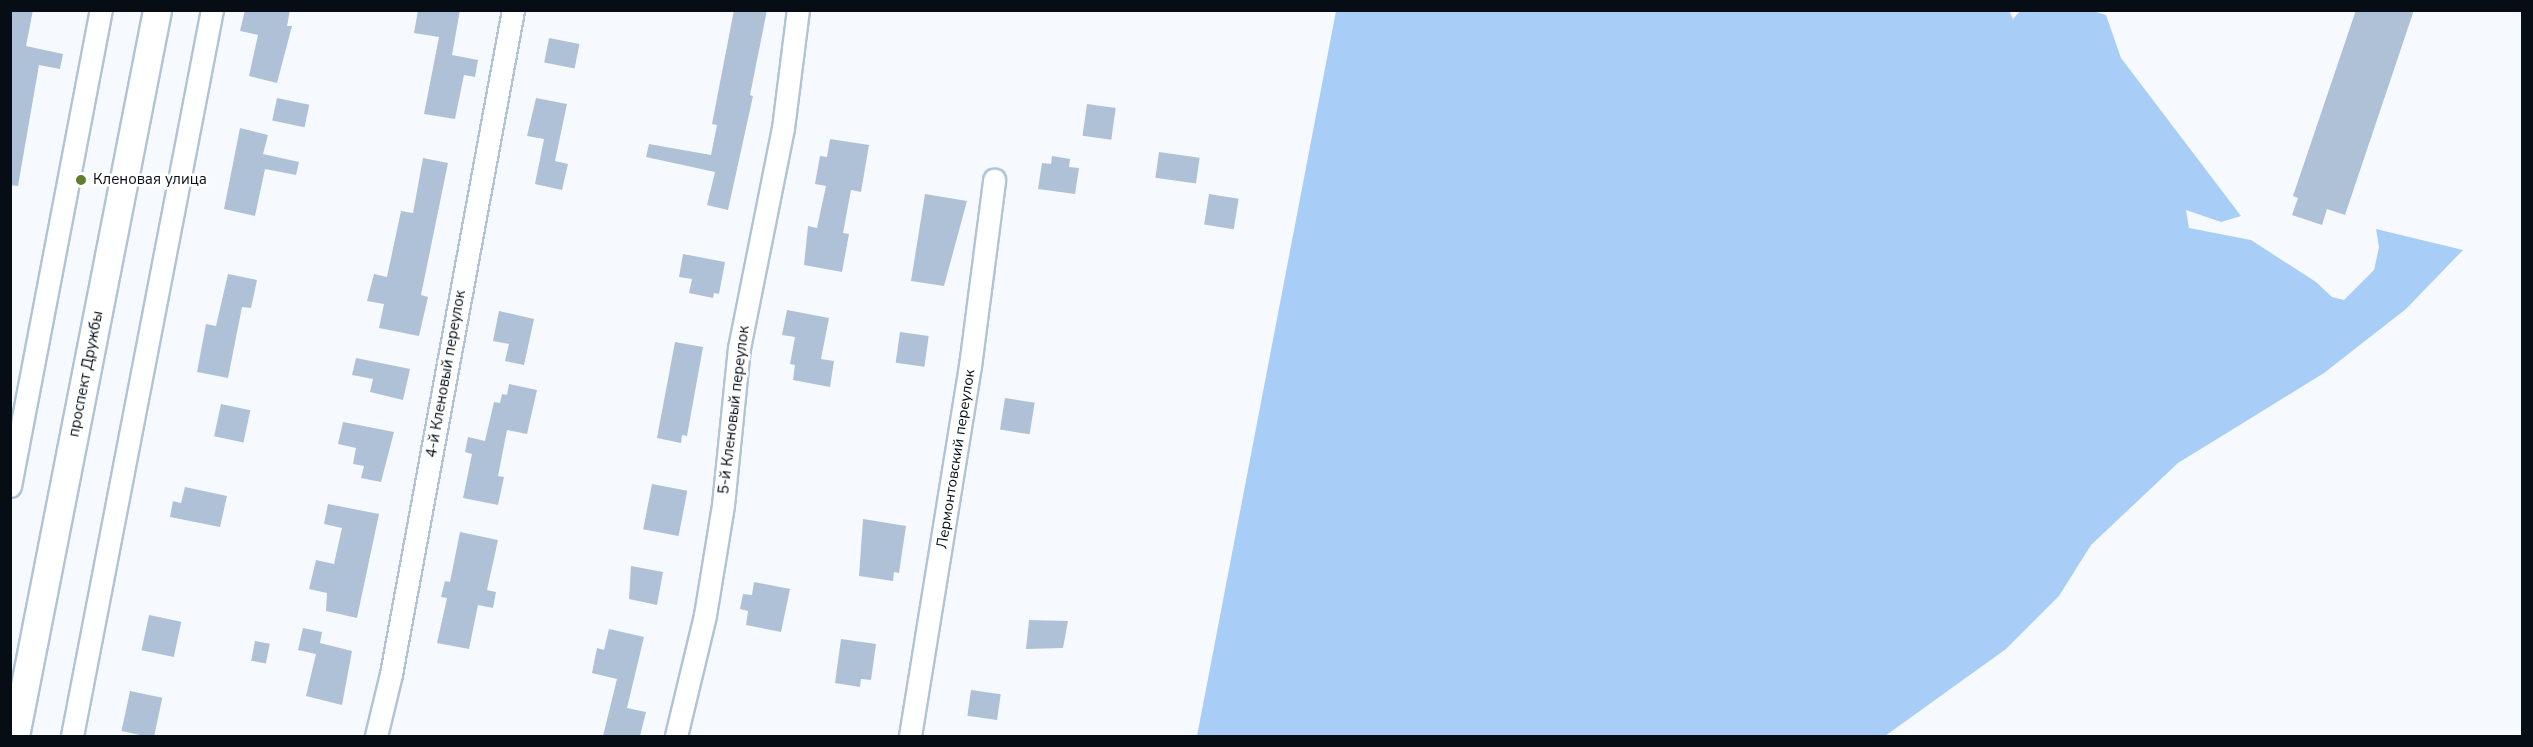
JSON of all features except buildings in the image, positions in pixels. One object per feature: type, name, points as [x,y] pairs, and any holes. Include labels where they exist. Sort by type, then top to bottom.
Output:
[{"type":"main road","name":"проспект Дружбы","points":[[15,736],[157,10]]},
{"type":"street","points":[[10,486],[101,10]]},
{"type":"street","points":[[72,736],[212,10]]},
{"type":"street","name":"4-й Кленовый переулок","points":[[376,736],[391,674],[513,10]]},
{"type":"street","name":"5-й Кленовый переулок","points":[[676,736],[705,615],[723,506],[739,348],[783,128],[798,10]]},
{"type":"street","name":"Лермонтовский переулок","points":[[910,736],[970,366],[994,180]]},
{"type":"shaded area","points":[[2009,10],[2013,19],[2021,10],[2093,11],[2106,15],[2121,58],[2241,216],[2221,222],[2186,210],[2189,228],[2251,240],[2316,282],[2332,297],[2344,300],[2374,270],[2379,247],[2376,229],[2463,250],[2406,309],[2324,373],[2178,463],[2091,545],[2059,596],[2006,649],[1885,736],[1197,736],[1336,11]]},
{"type":"place","name":"Кленовая улица","points":[[81,180]]}]
